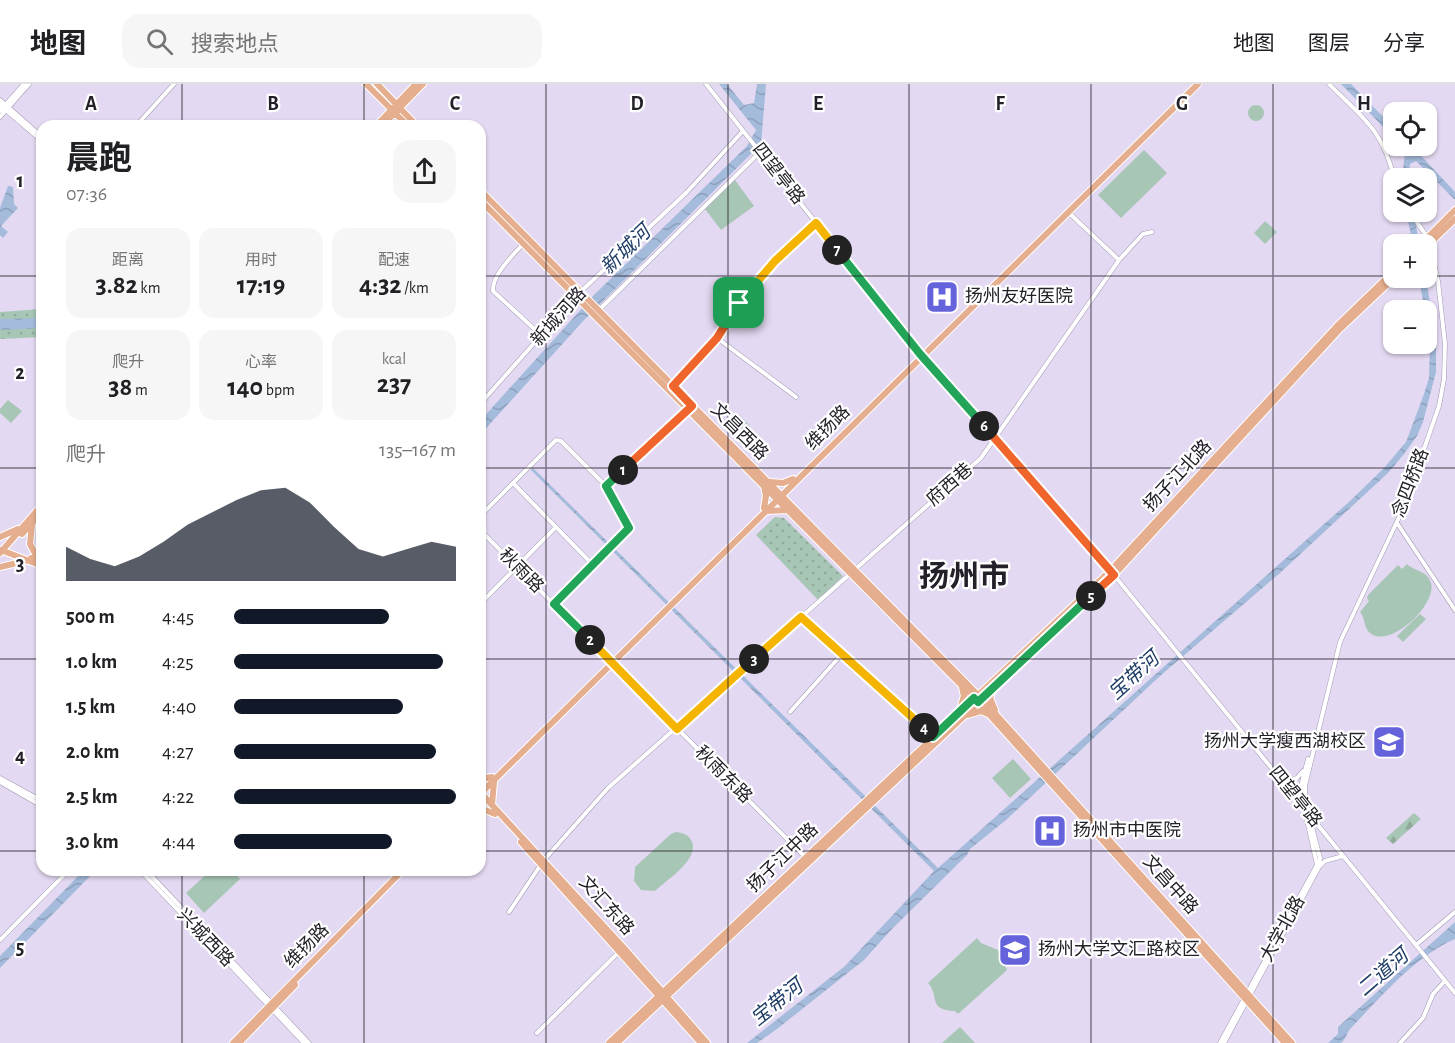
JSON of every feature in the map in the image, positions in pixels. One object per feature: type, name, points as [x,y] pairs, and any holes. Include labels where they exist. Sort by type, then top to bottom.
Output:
[{"type":"main road","points":[[366,84],[410,120]]},
{"type":"main road","points":[[377,84],[404,120]]},
{"type":"main road","points":[[386,120],[416,84]]},
{"type":"main road","points":[[382,120],[423,84]]},
{"type":"main road","name":"维扬路","points":[[921,355],[1196,84]]},
{"type":"main road","name":"维扬路","points":[[486,786],[1196,84]]},
{"type":"main road","name":"文昌西路","points":[[486,196],[578,294],[673,386],[690,408]]},
{"type":"main road","name":"文昌西路","points":[[486,206],[578,294]]},
{"type":"main road","points":[[1435,234],[1455,210]]},
{"type":"main road","points":[[1437,235],[1455,219]]},
{"type":"main road","name":"扬子江北路","points":[[978,698],[993,680],[1112,573],[1337,326],[1383,282]]},
{"type":"main road","name":"扬子江北路","points":[[978,698],[993,688],[1112,573],[1340,329],[1383,288]]},
{"type":"main road","name":"文昌西路","points":[[596,311],[978,698]]},
{"type":"main road","points":[[793,481],[791,509],[764,509],[766,484],[793,481]]},
{"type":"main road","points":[[0,537],[30,522],[36,514]]},
{"type":"main road","points":[[0,559],[3,549],[36,517]]},
{"type":"main road","points":[[30,522],[30,544],[36,556]]},
{"type":"main road","points":[[3,549],[28,561],[36,562]]},
{"type":"main road","points":[[3,549],[36,561]]},
{"type":"main road","points":[[0,567],[28,561]]},
{"type":"main road","points":[[989,714],[973,712],[960,715],[965,685],[976,686],[993,680]]},
{"type":"main road","points":[[993,688],[992,705],[1002,721]]},
{"type":"main road","name":"扬子江中路","points":[[871,799],[978,698]]},
{"type":"main road","name":"文昌中路","points":[[978,698],[989,714],[1292,1043]]},
{"type":"main road","name":"文昌中路","points":[[978,698],[1002,721],[1043,771]]},
{"type":"main road","name":"扬子江中路","points":[[616,1043],[933,737],[960,715]]},
{"type":"main road","points":[[486,778],[494,777],[492,805]]},
{"type":"main road","name":"文汇东路","points":[[486,799],[664,997],[701,1043]]},
{"type":"main road","name":"文汇东路","points":[[486,801],[495,814],[543,862],[621,951],[708,1043]]},
{"type":"main road","points":[[486,810],[495,814]]},
{"type":"main road","name":"维扬路","points":[[233,1043],[400,876]]},
{"type":"main road","name":"扬子江中路","points":[[609,1043],[664,997]]},
{"type":"main road","name":"文昌中路","points":[[1248,997],[1285,1043]]},
{"type":"main road","name":"维扬路","points":[[239,1043],[272,1006]]},
{"type":"street","points":[[0,117],[4,108],[24,84]]},
{"type":"street","points":[[4,108],[29,84]]},
{"type":"street","points":[[141,120],[174,84]]},
{"type":"street","name":"四望亭路","points":[[706,84],[921,355],[1112,573],[1184,659],[1455,993]]},
{"type":"street","points":[[1329,84],[1377,132],[1392,168]]},
{"type":"street","points":[[0,100],[4,108],[36,134]]},
{"type":"street","name":"新城河路","points":[[486,397],[578,294],[687,192],[743,131]]},
{"type":"street","points":[[596,311],[759,150]]},
{"type":"street","points":[[1068,212],[1119,260]]},
{"type":"street","points":[[673,386],[717,338],[739,303],[775,261],[816,223]]},
{"type":"street","name":"府西巷","points":[[509,912],[543,862],[608,788],[981,458],[1119,260],[1143,234],[1152,232]]},
{"type":"street","points":[[524,244],[503,267],[492,287],[493,291],[542,336]]},
{"type":"street","name":"念四桥路","points":[[1310,816],[1305,799],[1305,786],[1340,642],[1396,522],[1428,440],[1444,378],[1445,345],[1437,277]]},
{"type":"street","points":[[717,338],[796,397]]},
{"type":"street","points":[[606,486],[690,408]]},
{"type":"street","points":[[486,510],[558,440],[606,486],[629,526],[554,604]]},
{"type":"street","points":[[513,483],[592,564]]},
{"type":"street","points":[[1396,522],[1455,610]]},
{"type":"street","points":[[486,598],[556,527]]},
{"type":"street","name":"秋雨路","points":[[486,536],[611,661]]},
{"type":"street","points":[[801,617],[933,737]]},
{"type":"street","points":[[790,712],[842,654]]},
{"type":"street","name":"秋雨东路","points":[[611,661],[807,859]]},
{"type":"street","name":"念四桥路","points":[[1305,808],[1301,786],[1304,770],[1313,747]]},
{"type":"street","points":[[1284,782],[1297,778],[1304,770]]},
{"type":"street","points":[[0,780],[36,800]]},
{"type":"street","name":"大学北路","points":[[1248,997],[1317,865],[1305,808]]},
{"type":"street","points":[[1310,816],[1320,858],[1319,867]]},
{"type":"street","points":[[1319,867],[1324,861],[1343,856]]},
{"type":"street","name":"大学北路","points":[[1222,1043],[1319,867]]},
{"type":"street","points":[[0,940],[63,876]]},
{"type":"street","name":"兴城西路","points":[[146,876],[272,1006]]},
{"type":"street","name":"兴城西路","points":[[152,876],[272,1006]]},
{"type":"street","points":[[1416,945],[1455,912]]},
{"type":"street","points":[[537,1033],[621,951]]},
{"type":"street","points":[[1400,1043],[1423,1018],[1433,994],[1445,981]]},
{"type":"street","points":[[272,1006],[304,1043]]},
{"type":"street","points":[[272,1006],[309,1043]]},
{"type":"green space","points":[[1256,105],[1262,107],[1264,113],[1262,119],[1256,121],[1250,119],[1248,113],[1250,107]]},
{"type":"green space","points":[[1144,150],[1167,173],[1121,218],[1098,195]]},
{"type":"green space","points":[[735,180],[754,206],[721,230],[705,209]]},
{"type":"green space","points":[[1265,221],[1277,232],[1265,244],[1254,233]]},
{"type":"green space","points":[[36,309],[36,337],[0,339],[0,312]]},
{"type":"green space","points":[[8,400],[22,411],[11,423],[0,413],[0,409]]},
{"type":"green space","points":[[739,415],[750,426],[739,437],[728,425]]},
{"type":"green space","points":[[775,517],[784,518],[843,576],[818,600],[756,535]]},
{"type":"green space","points":[[1407,564],[1424,573],[1429,579],[1431,592],[1427,601],[1412,621],[1402,628],[1392,634],[1373,635],[1366,627],[1360,612],[1369,601],[1368,595],[1398,565],[1402,569]]},
{"type":"green space","points":[[1420,614],[1426,619],[1403,642],[1397,636]]},
{"type":"green space","points":[[1013,759],[1031,779],[1010,798],[992,778]]},
{"type":"green space","points":[[1414,813],[1421,819],[1393,844],[1386,838]]},
{"type":"green space","points":[[676,832],[686,835],[691,840],[693,849],[691,856],[655,891],[641,890],[634,881],[635,867]]},
{"type":"green space","points":[[204,876],[237,876],[240,879],[204,913],[186,893]]},
{"type":"green space","points":[[977,938],[981,943],[998,950],[1007,970],[958,1014],[955,1011],[941,1008],[937,1005],[928,983]]},
{"type":"green space","points":[[960,1027],[975,1043],[942,1043]]},
{"type":"water","points":[[719,84],[727,84],[744,105],[754,103],[757,84],[766,84],[761,144],[585,319],[486,428],[486,414],[594,295],[747,146],[756,130]]},
{"type":"water","points":[[1341,84],[1351,84],[1383,117],[1383,127]]},
{"type":"water","points":[[1405,156],[1421,156],[1433,168],[1423,168],[1416,161],[1410,164],[1409,168],[1403,168]]},
{"type":"water","points":[[1437,173],[1455,192],[1455,200],[1437,182]]},
{"type":"water","points":[[8,186],[13,187],[14,204],[18,208],[1,226],[8,232],[3,238],[0,235],[0,208]]},
{"type":"water","points":[[1408,222],[1416,222],[1417,234],[1411,234]]},
{"type":"water","points":[[1421,288],[1428,288],[1430,300],[1423,300]]},
{"type":"water","points":[[36,318],[36,328],[0,330],[0,319]]},
{"type":"water","points":[[1430,354],[1436,354],[1436,372],[1423,422],[1417,436],[1389,472],[1280,573],[1160,676],[1006,820],[970,849],[967,855],[864,960],[777,1029],[757,1043],[747,1043],[845,966],[934,871],[531,470],[533,468],[938,868],[1350,501],[1384,468],[1406,442],[1429,378]]},
{"type":"water","points":[[78,876],[90,876],[0,968],[0,956]]},
{"type":"water","points":[[1455,922],[1455,939],[1440,946],[1412,966],[1351,1028],[1341,1043],[1328,1043],[1338,1034],[1338,1027]]},
{"type":"place","name":"扬州友好医院","points":[[942,297]]},
{"type":"place","name":"扬州大学瘦西湖校区","points":[[1389,742]]},
{"type":"place","name":"扬州市中医院","points":[[1050,831]]},
{"type":"place","name":"扬州大学文汇路校区","points":[[1015,950]]},
{"type":"district","name":"扬州市","points":[[964,577]]},
{"type":"route","points":[[816,223],[920,354],[1114,575],[982,699],[978,702],[974,698],[933,737],[801,617],[677,729],[554,604],[629,528],[606,486],[692,406],[673,386],[717,338],[739,303],[775,261],[816,223]]},
{"type":"water label","name":"新城河","points":[[626,250]]},
{"type":"water label","name":"宝带河","points":[[1134,676]]},
{"type":"water label","name":"二道河","points":[[1383,973]]},
{"type":"water label","name":"宝带河","points":[[777,1003]]}]
